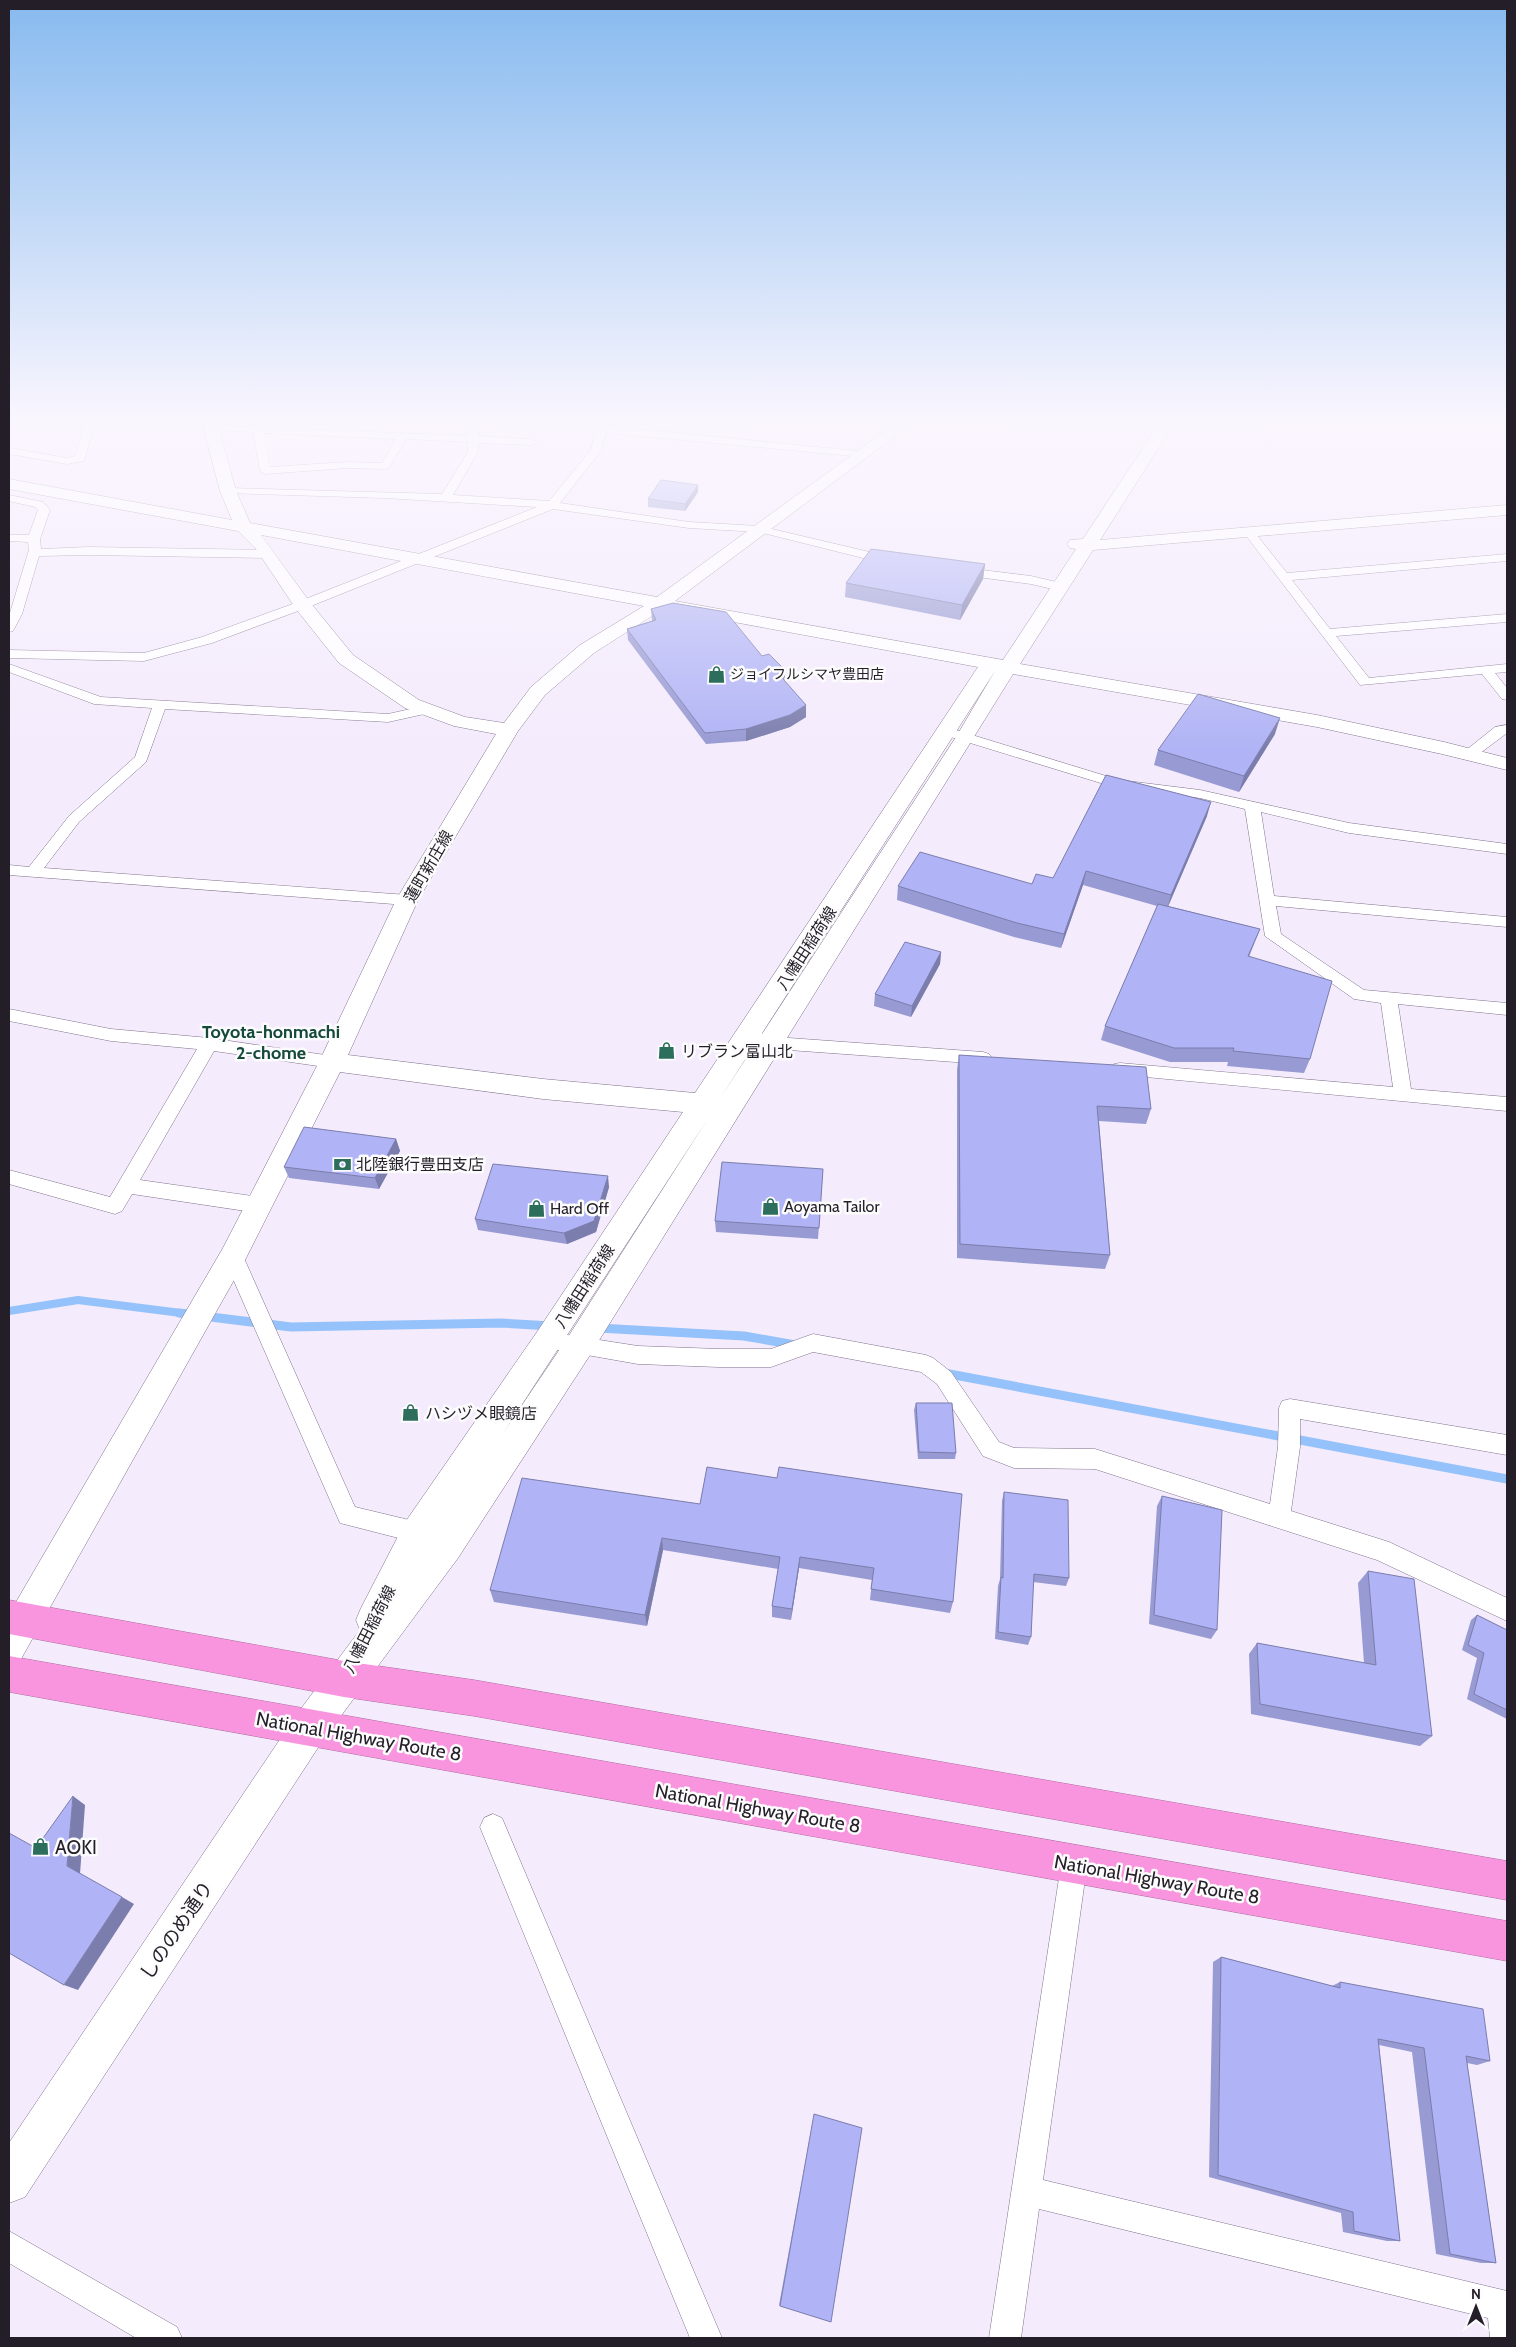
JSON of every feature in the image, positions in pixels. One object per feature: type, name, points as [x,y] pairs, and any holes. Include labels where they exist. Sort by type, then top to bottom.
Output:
[{"type":"highway","points":[[14,1628],[484,1700],[1507,1881]]},
{"type":"highway","name":"National Highway Route 8","points":[[9,1674],[1507,1941]]},
{"type":"main road","points":[[247,532],[267,554],[302,605],[346,659],[412,704],[424,710],[461,722],[509,730]]},
{"type":"main road","points":[[268,532],[662,602],[999,666],[1304,719],[1412,740],[1507,764]]},
{"type":"main road","name":"蓮町新庄線","points":[[14,1628],[233,1256],[332,1062],[407,900],[509,730],[538,691],[556,673],[587,649],[662,602],[756,532]]},
{"type":"main road","name":"八幡田稲荷線","points":[[1080,544],[1087,532]]},
{"type":"main road","name":"八幡田稲荷線","points":[[344,1679],[446,1547],[579,1346],[715,1109],[748,1036],[946,731],[999,666],[1089,532]]},
{"type":"main road","points":[[1080,544],[1241,532]]},
{"type":"main road","name":"八幡田稲荷線","points":[[344,1679],[418,1532],[548,1340],[715,1109],[770,1042],[966,737],[999,666]]},
{"type":"main road","points":[[332,1062],[715,1109]]},
{"type":"main road","name":"しののめ通り","points":[[9,2181],[310,1727],[344,1679]]},
{"type":"street","points":[[9,628],[22,574],[34,553],[34,539],[37,532]]},
{"type":"street","points":[[9,654],[144,657],[207,640],[302,605],[484,532]]},
{"type":"street","points":[[769,532],[873,558],[902,562]]},
{"type":"street","points":[[1248,532],[1365,682],[1507,668]]},
{"type":"street","points":[[9,538],[34,539]]},
{"type":"street","points":[[34,553],[88,551],[267,554]]},
{"type":"street","points":[[1284,577],[1507,557]]},
{"type":"street","points":[[941,568],[1053,585]]},
{"type":"street","points":[[1327,633],[1507,618]]},
{"type":"street","points":[[9,668],[99,701],[388,718],[424,710]]},
{"type":"street","points":[[1485,670],[1507,696]]},
{"type":"street","points":[[33,872],[74,819],[141,760],[160,704]]},
{"type":"street","points":[[1470,754],[1500,730],[1507,729]]},
{"type":"street","points":[[946,731],[1117,784],[1200,794],[1348,828],[1430,841],[1507,849]]},
{"type":"street","points":[[1252,805],[1272,936],[1360,995],[1507,1009]]},
{"type":"street","points":[[9,870],[407,900]]},
{"type":"street","points":[[1267,900],[1507,922]]},
{"type":"street","points":[[1389,998],[1404,1094]]},
{"type":"street","points":[[9,1015],[112,1035],[209,1044],[332,1062]]},
{"type":"street","points":[[748,1036],[770,1042],[1004,1060]]},
{"type":"street","points":[[9,1177],[115,1206],[209,1044]]},
{"type":"street","points":[[1102,1067],[1507,1104]]},
{"type":"street","points":[[127,1186],[259,1205]]},
{"type":"street","points":[[233,1256],[348,1516],[418,1532]]},
{"type":"street","points":[[548,1340],[638,1355],[771,1358],[813,1343],[926,1364],[944,1378],[991,1449],[1014,1458],[1095,1459],[1380,1550],[1507,1610]]},
{"type":"street","points":[[1279,1517],[1288,1447],[1290,1408],[1507,1445]]},
{"type":"street","points":[[493,1827],[706,2338]]},
{"type":"street","points":[[1005,2338],[1028,2191],[1074,1865]]},
{"type":"street","points":[[1028,2191],[1505,2307],[1506,2338]]},
{"type":"street","points":[[9,2246],[166,2338]]},
{"type":"building","points":[[871,549],[985,564],[962,605],[846,583]]},
{"type":"building","name":"ジョイフルシマヤ豊田店","points":[[673,603],[726,612],[762,656],[769,654],[785,670],[777,672],[806,705],[790,715],[746,729],[705,733],[627,629],[656,620],[651,609]]},
{"type":"building","points":[[1198,694],[1280,718],[1244,776],[1158,750]]},
{"type":"building","points":[[1106,775],[1211,802],[1171,895],[1086,871],[1064,934],[1017,923],[898,886],[920,852],[1032,884],[1036,874],[1053,878]]},
{"type":"building","points":[[1158,904],[1260,929],[1248,956],[1332,981],[1310,1059],[1233,1051],[1234,1048],[1174,1048],[1105,1026]]},
{"type":"building","points":[[905,942],[941,952],[912,1006],[875,994]]},
{"type":"building","points":[[959,1055],[1146,1067],[1151,1109],[1097,1106],[1110,1255],[960,1244]]},
{"type":"building","name":"北陸銀行豊田支店","points":[[304,1127],[396,1139],[375,1178],[284,1167]]},
{"type":"building","name":"Aoyama Tailor","points":[[722,1162],[823,1169],[819,1228],[715,1221]]},
{"type":"building","points":[[493,1164],[608,1176],[594,1221],[564,1233],[475,1219]]},
{"type":"building","points":[[916,1403],[952,1403],[956,1453],[919,1452]]},
{"type":"building","points":[[707,1467],[777,1478],[779,1467],[962,1494],[953,1602],[871,1589],[874,1568],[800,1557],[792,1609],[772,1606],[780,1557],[662,1538],[645,1615],[490,1590],[522,1478],[700,1504]]},
{"type":"building","points":[[1004,1492],[1068,1500],[1069,1578],[1034,1574],[1031,1637],[998,1632],[1001,1577],[1003,1578]]},
{"type":"building","points":[[1162,1496],[1222,1510],[1217,1630],[1154,1615]]},
{"type":"building","points":[[1368,1571],[1414,1579],[1432,1736],[1260,1704],[1257,1643],[1376,1665]]},
{"type":"building","points":[[1477,1615],[1507,1630],[1507,1710],[1474,1694],[1484,1653],[1468,1645]]},
{"type":"building","points":[[73,1796],[67,1866],[122,1897],[64,1985],[9,1953],[9,1833],[36,1848]]},
{"type":"building","points":[[1221,1957],[1340,1988],[1340,1982],[1483,2009],[1490,2061],[1466,2056],[1496,2263],[1450,2254],[1424,2048],[1378,2039],[1400,2241],[1354,2231],[1353,2212],[1218,2175]]},
{"type":"building","points":[[814,2114],[862,2128],[831,2322],[780,2306]]},
{"type":"waterway","points":[[9,1311],[78,1300],[189,1314]]},
{"type":"waterway","points":[[179,1313],[291,1327],[501,1323],[552,1326]]},
{"type":"waterway","points":[[598,1328],[744,1336],[795,1345]]},
{"type":"waterway","points":[[944,1373],[1507,1479]]},
{"type":"place","name":"ジョイフルシマヤ豊田店","points":[[716,674]]},
{"type":"place","name":"リブラン富山北","points":[[667,1051]]},
{"type":"place","name":"北陸銀行豊田支店","points":[[342,1164]]},
{"type":"place","name":"Aoyama Tailor","points":[[770,1206]]},
{"type":"place","name":"Hard Off","points":[[536,1208]]},
{"type":"place","name":"ハシヅメ眼鏡店","points":[[411,1413]]},
{"type":"place","name":"AOKI","points":[[41,1847]]},
{"type":"district","name":"Toyota-honmachi 2-chome","points":[[271,1042]]}]
